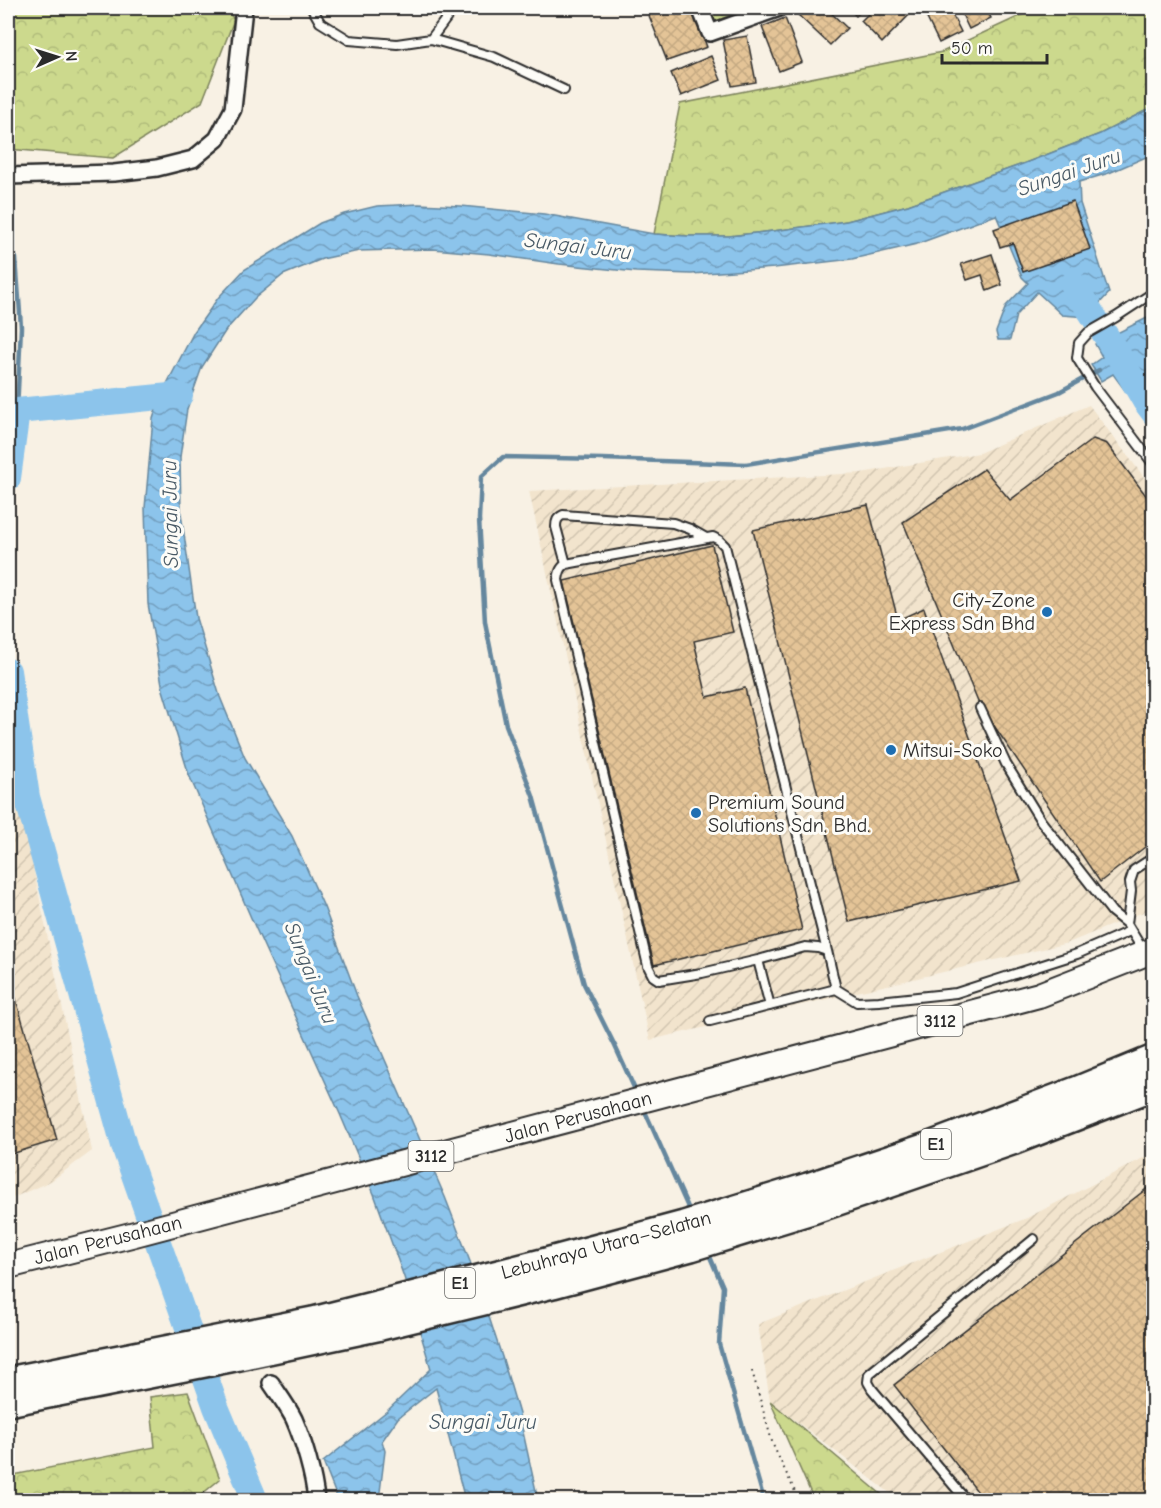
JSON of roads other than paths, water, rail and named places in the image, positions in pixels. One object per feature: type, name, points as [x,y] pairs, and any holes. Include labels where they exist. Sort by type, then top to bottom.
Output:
[{"type":"highway","name":"Lebuhraya Utara–Selatan","points":[[8,1402],[169,1360],[228,1348],[313,1321],[378,1315],[687,1236],[716,1227],[819,1183],[930,1146],[1154,1059]]},
{"type":"highway","name":"Lebuhraya Utara–Selatan","points":[[716,1227],[815,1209],[1012,1141],[1154,1086]]},
{"type":"highway","name":"Lebuhraya Utara–Selatan","points":[[8,1381],[169,1360]]},
{"type":"main road","name":"Jalan Perusahaan","points":[[8,1266],[1039,995],[1150,949]]},
{"type":"street","points":[[8,176],[114,173],[157,168],[193,159],[217,139],[233,109],[244,8]]},
{"type":"street","points":[[700,8],[710,33],[779,8]]},
{"type":"street","points":[[271,1383],[293,1418],[309,1464],[316,1500]]},
{"type":"lane","points":[[312,8],[320,22],[349,40],[397,44],[431,39],[494,57],[564,90]]},
{"type":"lane","points":[[431,39],[453,8]]},
{"type":"lane","points":[[1154,292],[1088,333],[1079,344],[1077,358],[1095,387],[1154,465]]},
{"type":"lane","points":[[566,564],[556,527],[556,521],[563,515],[673,523],[706,538]]},
{"type":"lane","points":[[827,951],[805,947],[702,973],[659,980],[653,976],[648,966],[558,580],[559,573],[566,564],[713,537],[725,546],[827,951],[836,990]]},
{"type":"lane","points":[[981,708],[1005,764],[1041,820],[1112,912],[1150,949]]},
{"type":"lane","points":[[1129,927],[1131,876],[1134,870],[1154,857]]},
{"type":"lane","points":[[710,1021],[836,990],[857,1002],[956,993],[1077,954],[1129,927]]},
{"type":"lane","points":[[758,960],[770,1006]]},
{"type":"lane","points":[[966,1500],[872,1389],[868,1382],[869,1374],[1034,1239]]},
{"type":"water","name":"Sungai Juru","points":[[1153,107],[1153,154],[1109,173],[1079,182],[1080,203],[1109,293],[1087,317],[1062,315],[1037,292],[1016,315],[1010,340],[998,340],[996,332],[1006,306],[1028,283],[1022,277],[996,215],[917,244],[852,259],[691,274],[636,272],[433,249],[359,251],[322,259],[283,275],[255,298],[226,330],[202,367],[187,409],[180,457],[181,513],[196,618],[220,697],[245,758],[292,836],[324,907],[357,996],[445,1197],[476,1277],[504,1363],[519,1414],[538,1500],[465,1500],[436,1388],[398,1418],[382,1441],[385,1451],[379,1500],[338,1500],[323,1462],[387,1411],[431,1369],[404,1277],[374,1194],[189,775],[163,690],[148,604],[145,508],[153,419],[160,397],[194,332],[218,298],[244,270],[320,223],[377,206],[419,204],[461,206],[544,214],[654,234],[729,236],[773,231],[847,221],[908,205],[1100,134]]},
{"type":"water","points":[[1153,315],[1153,429],[1113,374],[1101,381],[1091,365],[1102,357],[1095,344]]},
{"type":"waterway","points":[[8,250],[16,258],[21,327],[17,411]]},
{"type":"waterway","points":[[1073,284],[1154,413]]},
{"type":"waterway","points":[[637,1094],[584,984],[533,796],[506,725],[485,622],[479,519],[481,477],[503,457],[746,464],[962,429],[1059,392],[1099,370]]},
{"type":"waterway","points":[[8,478],[17,411],[180,395]]},
{"type":"waterway","points":[[8,671],[27,797],[125,1149],[216,1407],[255,1500]]},
{"type":"waterway","points":[[643,1107],[691,1214]]},
{"type":"waterway","points":[[708,1252],[723,1287],[719,1344],[764,1500]]},
{"type":"waterway","points":[[225,1500],[251,1491]]},
{"type":"place","name":"City-Zone Express Sdn Bhd","points":[[1047,612]]},
{"type":"place","name":"Mitsui-Soko","points":[[891,750]]},
{"type":"place","name":"Premium Sound Solutions Sdn. Bhd.","points":[[696,813]]}]
